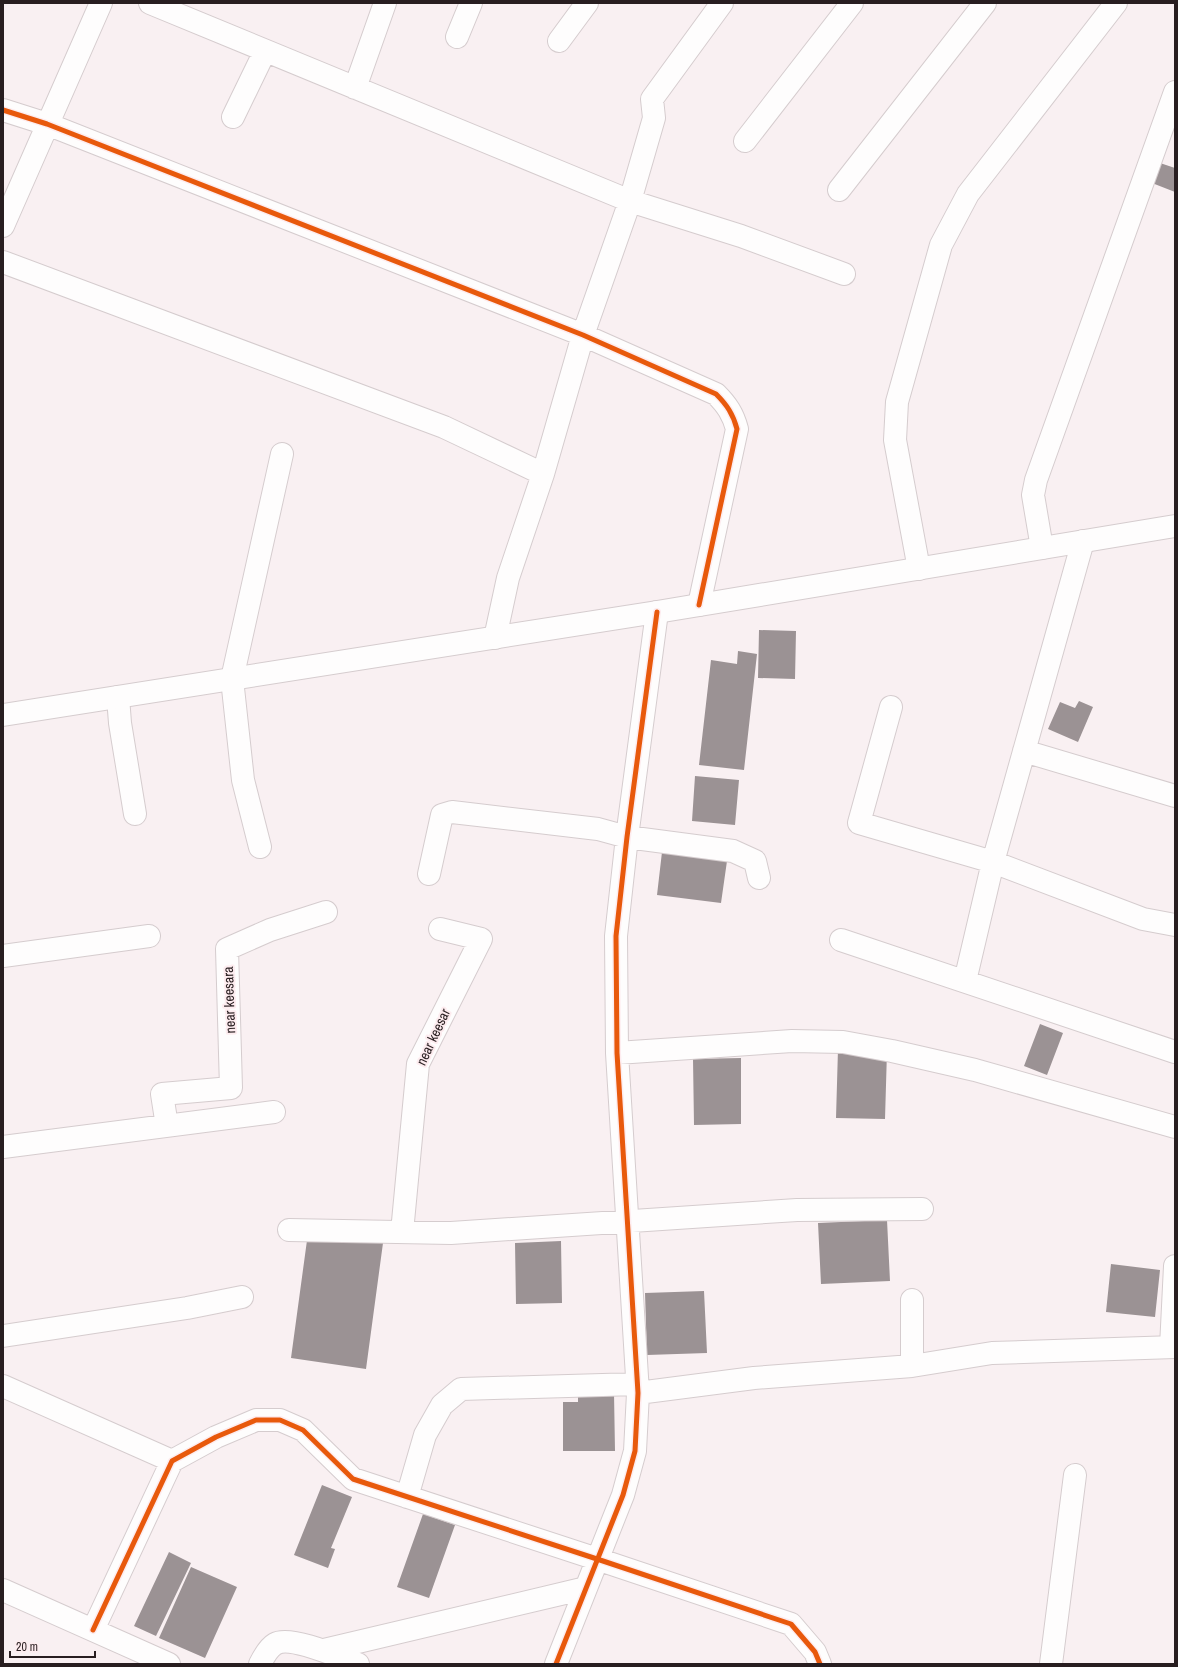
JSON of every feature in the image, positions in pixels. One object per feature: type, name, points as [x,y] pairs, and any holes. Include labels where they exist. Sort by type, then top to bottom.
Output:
[{"type":"street","points":[[3,226],[101,3]]},
{"type":"street","points":[[150,3],[630,201],[741,236],[844,274]]},
{"type":"street","points":[[355,88],[385,3]]},
{"type":"street","points":[[457,36],[471,3]]},
{"type":"street","points":[[559,41],[587,3]]},
{"type":"street","points":[[495,638],[508,578],[543,474],[583,335],[630,201],[654,118],[652,98],[722,3]]},
{"type":"street","points":[[745,141],[852,3]]},
{"type":"street","points":[[839,190],[985,3]]},
{"type":"street","points":[[918,569],[895,440],[897,402],[941,245],[968,194],[1116,3]]},
{"type":"street","points":[[233,117],[265,51]]},
{"type":"street","points":[[1042,548],[1033,495],[1036,480],[1175,92]]},
{"type":"street","points":[[3,110],[47,124],[583,335],[716,394],[729,408],[737,429],[699,605]]},
{"type":"street","points":[[3,262],[444,427],[543,474]]},
{"type":"street","points":[[260,847],[243,780],[232,679],[282,454]]},
{"type":"street","points":[[3,716],[657,612],[1084,542],[1175,525]]},
{"type":"street","points":[[965,981],[993,862],[1084,542]]},
{"type":"street","points":[[556,1664],[623,1495],[635,1451],[638,1389],[617,1053],[616,936],[627,837],[657,612]]},
{"type":"street","points":[[118,697],[120,723],[135,814]]},
{"type":"street","points":[[892,707],[859,823],[993,862],[1143,919],[1175,925]]},
{"type":"street","points":[[1024,751],[1175,796]]},
{"type":"street","points":[[429,874],[442,815],[452,812],[598,829],[627,837],[733,852],[755,861],[760,878]]},
{"type":"street","name":"near keesara","points":[[167,1126],[162,1094],[231,1088],[227,949],[270,930],[326,912]]},
{"type":"street","name":"near keesar","points":[[402,1232],[418,1064],[481,939],[440,929]]},
{"type":"street","points":[[3,956],[149,936]]},
{"type":"street","points":[[842,940],[1175,1052]]},
{"type":"street","points":[[617,1053],[792,1041],[843,1042],[892,1051],[975,1070],[1175,1127]]},
{"type":"street","points":[[3,1147],[274,1112]]},
{"type":"street","points":[[288,1230],[451,1233],[797,1210],[922,1209]]},
{"type":"street","points":[[407,1497],[425,1435],[442,1405],[461,1389],[638,1389],[754,1378],[912,1366],[992,1353],[1173,1347],[1175,1266]]},
{"type":"street","points":[[3,1336],[187,1308],[242,1297]]},
{"type":"street","points":[[912,1300],[912,1366]]},
{"type":"street","points":[[3,1386],[172,1461]]},
{"type":"street","points":[[93,1630],[172,1461],[216,1437],[256,1420],[280,1420],[303,1430],[353,1479],[790,1624],[815,1652],[820,1664]]},
{"type":"street","points":[[1051,1664],[1075,1475]]},
{"type":"street","points":[[324,1650],[586,1588]]},
{"type":"street","points":[[3,1590],[169,1664]]},
{"type":"street","points":[[260,1664],[262,1658],[275,1644],[282,1642],[294,1642],[324,1650],[358,1664]]},
{"type":"building","points":[[1160,163],[1175,168],[1175,192],[1152,183]]},
{"type":"building","points":[[759,630],[796,631],[795,679],[758,678]]},
{"type":"building","points":[[738,651],[757,654],[744,770],[699,765],[711,660],[737,664]]},
{"type":"building","points":[[1079,701],[1093,707],[1078,742],[1048,729],[1060,702],[1075,708]]},
{"type":"building","points":[[695,776],[739,780],[735,825],[692,821]]},
{"type":"building","points":[[662,852],[727,861],[721,903],[657,895]]},
{"type":"building","points":[[1040,1024],[1063,1033],[1047,1075],[1024,1066]]},
{"type":"building","points":[[838,1049],[887,1051],[885,1119],[836,1118]]},
{"type":"building","points":[[741,1058],[741,1124],[694,1125],[693,1059]]},
{"type":"building","points":[[887,1220],[890,1281],[821,1284],[818,1223]]},
{"type":"building","points":[[308,1233],[383,1243],[366,1369],[291,1358]]},
{"type":"building","points":[[561,1241],[562,1303],[516,1304],[515,1243]]},
{"type":"building","points":[[1111,1264],[1160,1270],[1155,1317],[1106,1312]]},
{"type":"building","points":[[704,1291],[707,1353],[647,1355],[645,1293]]},
{"type":"building","points":[[614,1393],[615,1451],[563,1451],[563,1402],[578,1402],[578,1394]]},
{"type":"building","points":[[322,1485],[352,1497],[331,1548],[335,1549],[328,1568],[294,1555]]},
{"type":"building","points":[[423,1514],[455,1525],[429,1598],[397,1587]]},
{"type":"building","points":[[169,1552],[191,1563],[156,1636],[134,1626]]},
{"type":"building","points":[[191,1567],[237,1587],[205,1658],[159,1638]]},
{"type":"cycle path","points":[[3,110],[47,124],[583,335],[716,394],[729,410],[737,429],[699,605]]},
{"type":"cycle path","points":[[556,1664],[623,1495],[635,1451],[638,1393],[617,1053],[616,936],[627,837],[657,612]]},
{"type":"cycle path","points":[[93,1630],[172,1461],[216,1437],[256,1420],[280,1420],[303,1430],[353,1479],[791,1624],[815,1652],[820,1664]]}]
